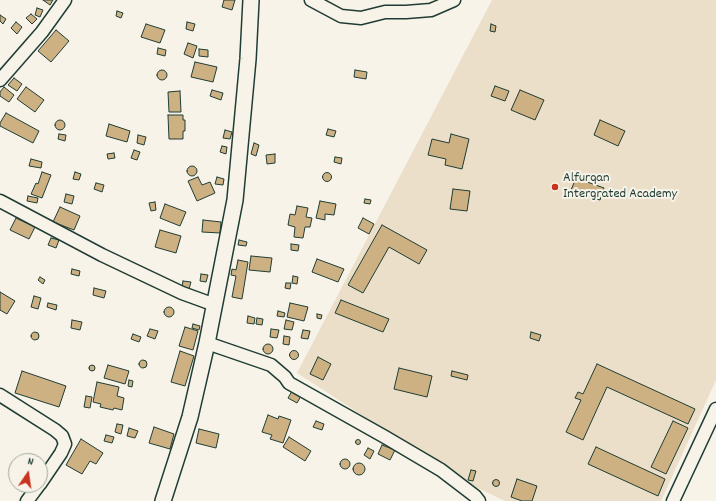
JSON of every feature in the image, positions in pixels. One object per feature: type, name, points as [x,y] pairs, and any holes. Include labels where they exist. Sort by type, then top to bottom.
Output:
[{"type":"street","points":[[0,80],[42,32],[65,0]]},
{"type":"street","points":[[163,501],[190,417],[208,343],[235,200],[248,59],[251,0]]},
{"type":"street","points":[[311,0],[341,16],[360,18],[386,12],[431,10],[454,0]]},
{"type":"street","points":[[0,201],[116,262],[182,292],[215,305]]},
{"type":"street","points":[[208,343],[271,365],[285,377],[289,383],[385,436],[441,470],[477,498],[488,501]]},
{"type":"street","points":[[0,395],[62,436],[65,444],[61,454],[48,473]]},
{"type":"street","points":[[673,501],[716,409]]},
{"type":"street","points":[[27,501],[33,493]]},
{"type":"shaded area","name":"Alfurqan Intergrated Academy","points":[[492,0],[716,0],[716,380],[661,501],[505,501],[465,482],[297,373]]},
{"type":"building","points":[[43,0],[53,0],[50,5]]},
{"type":"building","points":[[224,0],[235,0],[232,10],[222,7]]},
{"type":"building","points":[[37,8],[43,10],[40,17],[35,15]]},
{"type":"building","points":[[117,11],[123,13],[121,18],[116,16]]},
{"type":"building","points":[[31,14],[37,19],[32,24],[26,18]]},
{"type":"building","points":[[0,15],[6,19],[3,24],[0,21]]},
{"type":"building","points":[[16,22],[22,27],[17,34],[11,28]]},
{"type":"building","points":[[187,22],[195,24],[193,31],[186,29]]},
{"type":"building","points":[[146,24],[165,30],[160,43],[141,37]]},
{"type":"building","points":[[491,24],[496,26],[495,32],[490,31]]},
{"type":"building","points":[[56,30],[69,41],[51,62],[38,51]]},
{"type":"building","points":[[188,43],[197,46],[193,58],[184,54]]},
{"type":"building","points":[[158,48],[166,50],[165,56],[157,54]]},
{"type":"building","points":[[199,49],[208,50],[208,57],[199,56]]},
{"type":"building","points":[[195,62],[217,67],[213,82],[191,77]]},
{"type":"building","points":[[160,70],[164,70],[167,75],[164,80],[160,80],[157,77],[157,73]]},
{"type":"building","points":[[355,70],[367,72],[366,79],[354,77]]},
{"type":"building","points":[[14,78],[22,84],[17,91],[8,85]]},
{"type":"building","points":[[495,86],[509,91],[505,101],[491,96]]},
{"type":"building","points":[[4,87],[14,95],[9,102],[0,96],[0,92]]},
{"type":"building","points":[[26,87],[44,100],[35,112],[17,99]]},
{"type":"building","points":[[212,90],[223,93],[221,100],[210,96]]},
{"type":"building","points":[[520,90],[544,100],[535,120],[511,110]]},
{"type":"building","points":[[180,91],[181,112],[169,112],[168,92]]},
{"type":"building","points":[[6,113],[39,131],[33,143],[0,126],[0,123]]},
{"type":"building","points":[[168,115],[183,115],[183,120],[185,120],[185,131],[183,131],[183,139],[169,139]]},
{"type":"building","points":[[58,120],[62,120],[65,125],[62,130],[58,130],[55,127],[55,123]]},
{"type":"building","points":[[600,120],[625,131],[618,146],[594,135]]},
{"type":"building","points":[[109,124],[130,131],[127,142],[106,136]]},
{"type":"building","points":[[328,129],[336,131],[334,137],[326,135]]},
{"type":"building","points":[[225,130],[232,132],[230,139],[223,138]]},
{"type":"building","points":[[59,134],[66,135],[65,141],[58,139]]},
{"type":"building","points":[[451,134],[469,139],[462,169],[445,165],[446,159],[428,155],[432,139],[449,143]]},
{"type":"building","points":[[138,135],[146,137],[144,145],[137,143]]},
{"type":"building","points":[[254,143],[259,145],[256,156],[251,154]]},
{"type":"building","points":[[222,146],[227,147],[226,154],[220,152]]},
{"type":"building","points":[[134,150],[140,152],[137,160],[131,158]]},
{"type":"building","points":[[114,153],[115,158],[108,159],[107,154]]},
{"type":"building","points":[[275,154],[275,163],[267,164],[266,155]]},
{"type":"building","points":[[335,157],[342,158],[341,164],[334,162]]},
{"type":"building","points":[[31,159],[42,162],[41,168],[29,166]]},
{"type":"building","points":[[190,166],[194,166],[197,171],[194,176],[190,176],[187,173],[187,169]]},
{"type":"building","points":[[42,172],[51,175],[42,198],[31,194],[36,183],[38,184]]},
{"type":"building","points":[[75,172],[81,174],[79,180],[73,179]]},
{"type":"building","points":[[327,172],[332,177],[327,182],[322,177]]},
{"type":"building","points":[[198,177],[202,185],[210,182],[215,193],[197,201],[188,181]]},
{"type":"building","points":[[217,177],[224,179],[223,185],[215,184]]},
{"type":"building","points":[[576,178],[604,188],[600,200],[571,190]]},
{"type":"building","points":[[96,183],[104,185],[102,192],[94,189]]},
{"type":"building","points":[[453,189],[470,191],[467,211],[450,209]]},
{"type":"building","points":[[66,194],[74,196],[72,204],[64,202]]},
{"type":"building","points":[[28,196],[38,198],[37,203],[27,201]]},
{"type":"building","points":[[365,199],[371,200],[370,204],[364,203]]},
{"type":"building","points":[[320,201],[336,204],[334,215],[325,214],[325,220],[316,218]]},
{"type":"building","points":[[155,202],[156,210],[151,211],[149,203]]},
{"type":"building","points":[[165,204],[186,212],[180,226],[160,218]]},
{"type":"building","points":[[297,206],[308,208],[306,217],[312,218],[310,227],[305,227],[303,238],[294,237],[295,227],[288,225],[290,214],[295,215]]},
{"type":"building","points":[[60,207],[80,216],[74,230],[53,222]]},
{"type":"building","points":[[16,218],[35,227],[29,239],[10,230]]},
{"type":"building","points":[[363,218],[374,224],[369,234],[358,228]]},
{"type":"building","points":[[203,220],[221,222],[220,233],[202,232]]},
{"type":"building","points":[[382,225],[427,250],[419,264],[389,247],[363,293],[348,285]]},
{"type":"building","points":[[160,230],[181,236],[176,253],[155,247]]},
{"type":"building","points":[[51,238],[59,240],[56,248],[48,245]]},
{"type":"building","points":[[239,240],[247,242],[246,246],[238,245]]},
{"type":"building","points":[[291,244],[299,245],[298,251],[291,250]]},
{"type":"building","points":[[251,256],[272,258],[270,272],[249,270]]},
{"type":"building","points":[[317,259],[344,269],[338,282],[312,272]]},
{"type":"building","points":[[238,260],[248,262],[242,299],[232,297],[236,276],[231,275],[232,269],[236,270]]},
{"type":"building","points":[[72,269],[80,271],[79,276],[71,274]]},
{"type":"building","points":[[201,274],[208,275],[206,282],[200,281]]},
{"type":"building","points":[[293,276],[298,277],[297,284],[292,283]]},
{"type":"building","points":[[40,277],[45,280],[43,284],[38,280]]},
{"type":"building","points":[[183,281],[191,282],[189,289],[182,287]]},
{"type":"building","points":[[286,283],[291,283],[290,289],[285,288]]},
{"type":"building","points":[[94,288],[106,291],[104,298],[93,295]]},
{"type":"building","points":[[0,292],[15,301],[7,314],[0,310]]},
{"type":"building","points":[[34,296],[41,298],[38,309],[31,307]]},
{"type":"building","points":[[341,300],[389,319],[383,332],[335,313]]},
{"type":"building","points":[[48,303],[57,305],[56,310],[47,307]]},
{"type":"building","points":[[290,303],[308,307],[304,321],[287,317]]},
{"type":"building","points":[[167,307],[171,307],[174,312],[171,317],[167,317],[164,314],[164,310]]},
{"type":"building","points":[[278,311],[285,313],[284,317],[277,316]]},
{"type":"building","points":[[317,314],[322,315],[321,319],[317,318]]},
{"type":"building","points":[[248,316],[255,318],[254,324],[247,323]]},
{"type":"building","points":[[257,318],[263,319],[262,325],[256,324]]},
{"type":"building","points":[[72,320],[82,322],[80,330],[71,328]]},
{"type":"building","points":[[286,320],[294,322],[292,330],[284,329]]},
{"type":"building","points":[[193,324],[200,326],[199,330],[192,328]]},
{"type":"building","points":[[185,327],[198,331],[193,350],[179,346]]},
{"type":"building","points":[[150,329],[158,331],[155,339],[147,336]]},
{"type":"building","points":[[271,329],[279,330],[277,338],[270,337]]},
{"type":"building","points":[[303,330],[310,331],[308,339],[301,338]]},
{"type":"building","points":[[35,332],[38,333],[38,339],[35,340],[32,339],[31,336],[32,333]]},
{"type":"building","points":[[531,332],[541,335],[539,341],[530,338]]},
{"type":"building","points":[[133,334],[141,337],[139,342],[131,339]]},
{"type":"building","points":[[284,336],[290,337],[289,345],[283,344]]},
{"type":"building","points":[[266,344],[270,344],[272,345],[272,353],[266,354],[263,351],[263,347]]},
{"type":"building","points":[[294,350],[299,355],[294,360],[289,355]]},
{"type":"building","points":[[180,351],[194,356],[185,386],[171,382]]},
{"type":"building","points":[[318,357],[331,364],[323,380],[310,374]]},
{"type":"building","points":[[141,360],[145,360],[147,364],[145,368],[141,368],[139,366],[139,362]]},
{"type":"building","points":[[597,364],[695,409],[688,424],[607,387],[583,440],[566,432],[581,400],[575,398],[578,392],[583,394]]},
{"type":"building","points":[[92,365],[95,368],[92,371],[89,368]]},
{"type":"building","points":[[108,365],[129,371],[125,384],[104,378]]},
{"type":"building","points":[[399,368],[432,376],[427,397],[394,389]]},
{"type":"building","points":[[22,371],[66,386],[59,407],[15,393]]},
{"type":"building","points":[[452,371],[468,375],[467,380],[451,376]]},
{"type":"building","points":[[129,380],[133,381],[132,387],[128,386]]},
{"type":"building","points":[[97,382],[119,387],[117,396],[124,398],[122,410],[114,408],[113,410],[100,407],[101,404],[93,402]]},
{"type":"building","points":[[292,391],[301,396],[297,403],[288,398]]},
{"type":"building","points":[[86,396],[92,397],[90,408],[84,407]]},
{"type":"building","points":[[268,415],[278,419],[279,416],[291,420],[283,443],[270,439],[272,435],[262,432]]},
{"type":"building","points":[[316,421],[324,424],[322,430],[313,427]]},
{"type":"building","points":[[673,421],[688,428],[666,474],[651,467]]},
{"type":"building","points":[[117,424],[123,425],[121,434],[115,432]]},
{"type":"building","points":[[154,427],[174,434],[170,449],[149,443]]},
{"type":"building","points":[[129,428],[138,431],[135,438],[127,436]]},
{"type":"building","points":[[199,429],[219,434],[216,448],[196,443]]},
{"type":"building","points":[[106,435],[114,437],[112,443],[104,441]]},
{"type":"building","points":[[289,437],[311,451],[305,461],[283,447]]},
{"type":"building","points":[[81,439],[103,453],[96,464],[90,461],[82,474],[66,465]]},
{"type":"building","points":[[358,439],[361,442],[358,445],[355,442]]},
{"type":"building","points":[[382,445],[395,450],[390,460],[378,454]]},
{"type":"building","points":[[596,447],[665,479],[658,496],[588,464]]},
{"type":"building","points":[[368,448],[374,451],[370,459],[364,455]]},
{"type":"building","points":[[345,459],[350,464],[345,469],[340,464]]},
{"type":"building","points":[[359,463],[363,465],[365,469],[363,473],[359,475],[355,473],[353,469],[355,465]]},
{"type":"building","points":[[471,470],[476,471],[473,481],[468,480]]},
{"type":"building","points":[[496,479],[499,480],[499,486],[496,487],[493,486],[492,483],[493,480]]},
{"type":"building","points":[[517,479],[537,486],[532,501],[522,501],[511,497]]},
{"type":"place","name":"Alfurqan Intergrated Academy","points":[[555,187]]}]
